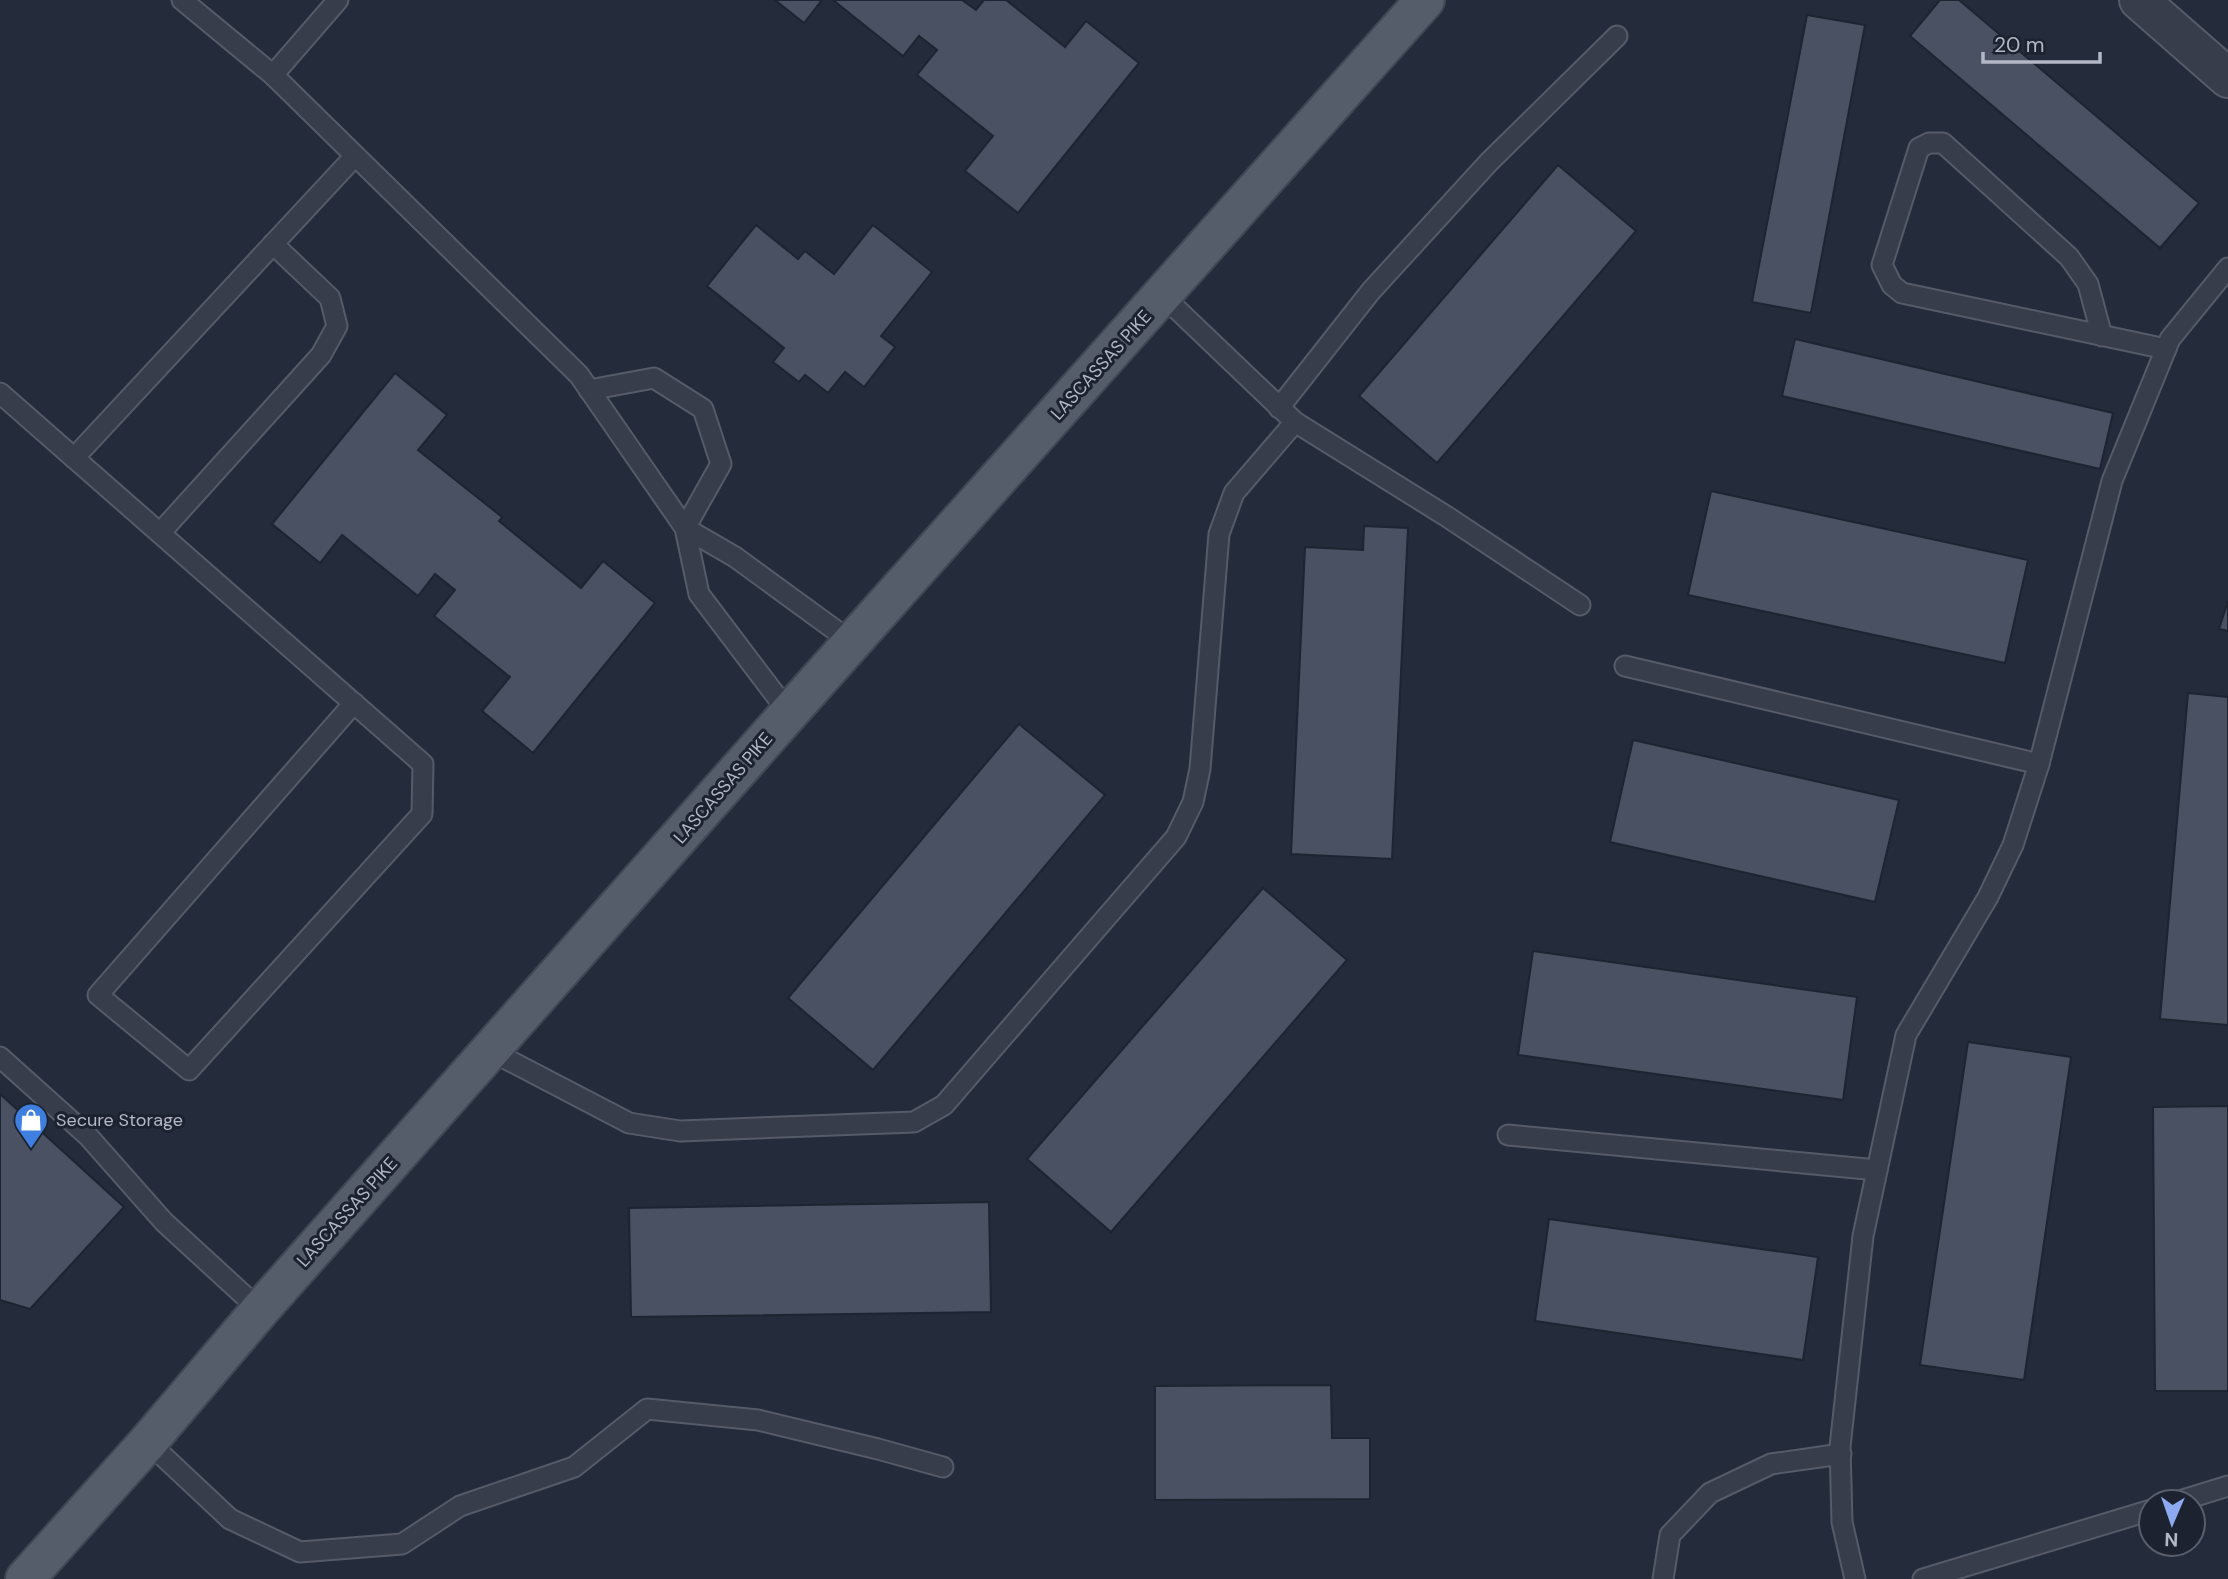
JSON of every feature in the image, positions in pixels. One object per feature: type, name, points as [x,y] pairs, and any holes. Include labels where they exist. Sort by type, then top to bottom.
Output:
[{"type":"main road","name":"LASCASSAS PIKE","points":[[25,1579],[789,713],[1425,0]]},
{"type":"street","points":[[2138,0],[2228,78]]},
{"type":"lane","points":[[182,0],[273,75],[579,375],[685,528],[699,594],[789,713]]},
{"type":"lane","points":[[273,75],[338,0]]},
{"type":"lane","points":[[1279,408],[1371,291],[1398,261],[1489,162],[1618,36]]},
{"type":"lane","points":[[2102,336],[2088,284],[2069,257],[1944,143],[1919,148],[1882,265],[1892,285],[1902,293],[2102,336],[2166,349]]},
{"type":"lane","points":[[74,458],[355,156]]},
{"type":"lane","points":[[160,533],[321,355],[337,326],[330,298],[273,244]]},
{"type":"lane","points":[[1855,1579],[1842,1522],[1841,1454],[1863,1236],[1906,1035],[1988,897],[2013,845],[2039,764],[2112,481],[2170,339],[2228,268]]},
{"type":"lane","points":[[1163,296],[1295,422],[1446,516],[1580,605]]},
{"type":"lane","points":[[589,390],[654,378],[703,409],[721,464],[685,528]]},
{"type":"lane","points":[[0,393],[354,703],[423,764],[422,814],[189,1070],[98,995],[354,703]]},
{"type":"lane","points":[[491,1051],[629,1123],[680,1131],[914,1122],[944,1105],[1176,837],[1193,802],[1200,769],[1219,534],[1234,493],[1295,422]]},
{"type":"lane","points":[[685,528],[735,558],[853,643]]},
{"type":"lane","points":[[1625,666],[2039,764]]},
{"type":"lane","points":[[0,1056],[88,1136],[163,1222],[260,1310]]},
{"type":"lane","points":[[1508,1135],[1877,1170]]},
{"type":"lane","points":[[148,1442],[230,1519],[300,1552],[402,1544],[460,1506],[574,1467],[647,1409],[758,1420],[878,1448],[943,1467]]},
{"type":"lane","points":[[1663,1579],[1670,1535],[1710,1493],[1771,1464],[1841,1454]]},
{"type":"lane","points":[[2207,1492],[2228,1486]]},
{"type":"lane","points":[[1923,1579],[2137,1514]]},
{"type":"building","points":[[775,0],[822,0],[804,23]]},
{"type":"building","points":[[833,0],[962,0],[976,10],[984,0],[1006,0],[1065,47],[1086,21],[1139,63],[1018,213],[965,171],[993,136],[917,75],[937,50],[919,36],[903,56]]},
{"type":"building","points":[[1940,0],[1959,0],[2199,203],[2160,248],[1910,36]]},
{"type":"building","points":[[1807,15],[1865,25],[1811,313],[1752,302]]},
{"type":"building","points":[[1558,165],[1636,231],[1437,463],[1359,396]]},
{"type":"building","points":[[756,225],[798,259],[805,251],[834,274],[873,225],[932,272],[881,336],[895,347],[864,387],[845,372],[828,393],[805,375],[799,382],[773,362],[784,348],[707,286]]},
{"type":"building","points":[[1795,339],[2113,413],[2100,469],[1782,396]]},
{"type":"building","points":[[395,373],[447,415],[418,450],[502,517],[499,521],[581,588],[603,561],[655,603],[533,753],[482,711],[510,677],[434,616],[455,590],[435,574],[418,596],[342,535],[320,563],[272,524]]},
{"type":"building","points":[[1711,491],[2028,560],[2005,663],[1688,595]]},
{"type":"building","points":[[1364,526],[1408,528],[1392,859],[1291,854],[1305,547],[1363,550]]},
{"type":"building","points":[[2228,601],[2228,631],[2219,629]]},
{"type":"building","points":[[2188,693],[2228,697],[2228,1025],[2160,1019]]},
{"type":"building","points":[[1019,724],[1105,795],[873,1070],[788,998]]},
{"type":"building","points":[[1633,740],[1899,800],[1875,902],[1610,842]]},
{"type":"building","points":[[1263,888],[1347,960],[1111,1232],[1027,1159]]},
{"type":"building","points":[[1533,951],[1857,997],[1843,1100],[1518,1055]]},
{"type":"building","points":[[1968,1042],[2071,1057],[2024,1380],[1920,1365]]},
{"type":"building","name":"Secure Storage","points":[[0,1094],[124,1207],[30,1309],[0,1300]]},
{"type":"building","points":[[2228,1106],[2228,1391],[2155,1391],[2153,1107]]},
{"type":"building","points":[[989,1202],[991,1312],[631,1317],[629,1208]]},
{"type":"building","points":[[1549,1219],[1818,1257],[1803,1360],[1535,1321]]},
{"type":"building","points":[[1331,1385],[1332,1438],[1370,1438],[1370,1499],[1155,1500],[1155,1386]]},
{"type":"place","name":"Secure Storage","points":[[31,1150]]}]
